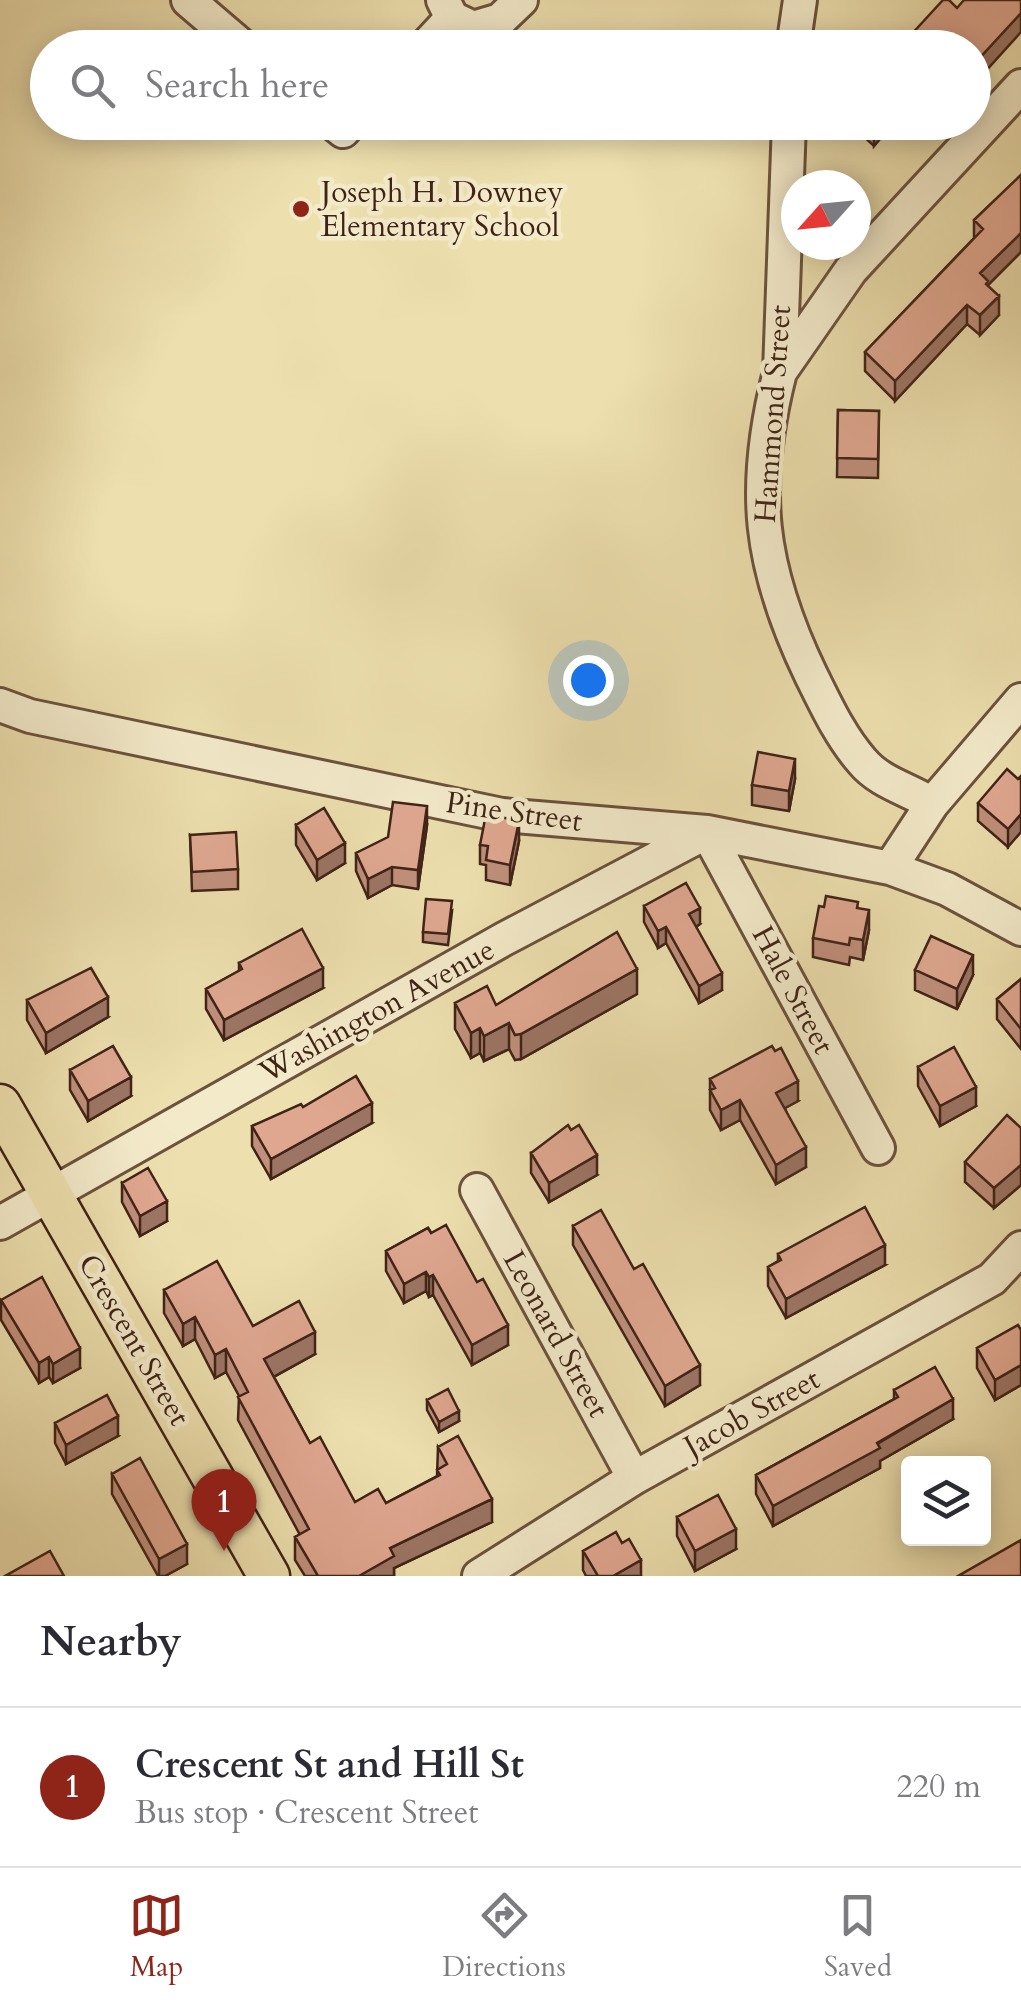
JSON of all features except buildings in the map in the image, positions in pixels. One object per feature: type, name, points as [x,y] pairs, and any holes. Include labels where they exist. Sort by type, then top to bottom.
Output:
[{"type":"main road","name":"Crescent Street","points":[[0,1105],[260,1573]]},
{"type":"street","points":[[188,0],[223,30]]},
{"type":"street","points":[[448,9],[473,28],[500,20],[520,0]]},
{"type":"street","points":[[795,30],[800,0]]},
{"type":"street","points":[[991,118],[1021,86]]},
{"type":"street","name":"Hammond Street","points":[[787,140],[780,372],[770,411],[761,494],[763,540],[783,616],[831,716],[863,763],[892,785],[910,790],[932,804]]},
{"type":"street","points":[[780,372],[850,270],[971,140]]},
{"type":"street","points":[[890,868],[932,804],[1021,700]]},
{"type":"street","name":"Pine Street","points":[[0,705],[30,716],[502,815],[707,832],[890,868],[947,889],[1021,929]]},
{"type":"street","name":"Hale Street","points":[[707,832],[878,1148]]},
{"type":"street","name":"Washington Avenue","points":[[0,1223],[504,939],[707,832]]},
{"type":"street","name":"Leonard Street","points":[[477,1190],[634,1478]]},
{"type":"street","name":"Jacob Street","points":[[479,1576],[634,1478],[992,1279],[1021,1248]]},
{"type":"place","name":"Joseph H. Downey Elementary School","points":[[301,209]]},
{"type":"place","name":"Crescent St and Hill St","points":[[224,1551]]}]
